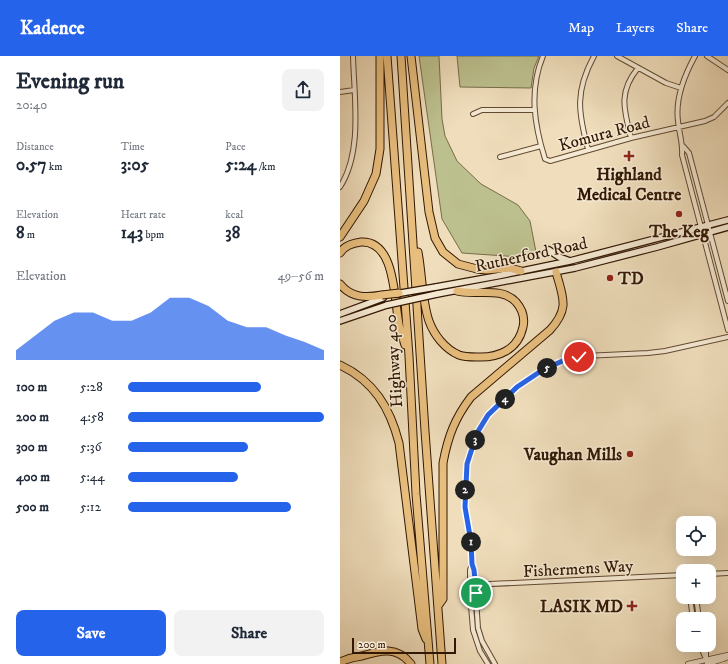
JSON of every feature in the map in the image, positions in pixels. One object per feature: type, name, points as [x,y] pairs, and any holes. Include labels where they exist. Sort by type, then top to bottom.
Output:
[{"type":"highway","points":[[340,237],[364,201],[376,174],[380,149],[380,56]]},
{"type":"highway","name":"Highway 400","points":[[388,56],[416,494],[430,664]]},
{"type":"highway","name":"Highway 400","points":[[401,56],[425,431],[442,664]]},
{"type":"highway","points":[[411,56],[429,212],[434,238],[443,252],[458,264],[486,270],[510,268],[521,271]]},
{"type":"highway","points":[[413,234],[418,253],[429,321],[435,333],[444,345],[459,355],[488,358],[500,355],[517,343],[522,333],[524,323],[522,312],[515,302],[504,295],[492,292],[466,293],[457,291]]},
{"type":"highway","points":[[340,254],[342,250],[348,246],[355,243],[364,242],[371,243],[385,255],[390,268],[399,326],[408,356]]},
{"type":"highway","points":[[438,607],[443,599],[442,482],[443,462],[448,437],[462,408],[471,397],[550,330],[560,318],[563,305],[556,272]]},
{"type":"highway","points":[[340,284],[345,290],[355,296],[383,297],[399,293]]},
{"type":"highway","points":[[340,365],[370,385],[386,407],[395,427],[399,442],[422,629],[429,648]]},
{"type":"highway","points":[[340,662],[376,652],[390,650],[401,655],[411,664]]},
{"type":"main road","name":"Rutherford Road","points":[[399,293],[570,261],[728,220]]},
{"type":"main road","name":"Rutherford Road","points":[[340,321],[387,305],[437,294],[556,272],[650,249],[728,227]]},
{"type":"main road","points":[[550,250],[559,257],[570,261]]},
{"type":"main road","points":[[551,265],[556,272]]},
{"type":"main road","points":[[340,314],[383,297]]},
{"type":"street","points":[[340,188],[347,174],[353,153],[355,110],[353,56]]},
{"type":"street","name":"Komura Road","points":[[543,56],[535,82],[534,110],[541,146],[545,158],[550,161],[588,149],[697,123],[714,117],[728,103]]},
{"type":"street","points":[[588,149],[580,116],[580,93],[583,80],[594,56]]},
{"type":"street","points":[[618,56],[666,83],[681,88]]},
{"type":"street","points":[[695,56],[684,77],[676,107],[683,146],[682,155],[728,330]]},
{"type":"street","points":[[707,56],[728,70]]},
{"type":"street","points":[[631,138],[624,106],[624,96],[631,76],[638,68]]},
{"type":"street","points":[[340,92],[354,90]]},
{"type":"street","points":[[473,114],[482,110],[534,110]]},
{"type":"street","points":[[500,157],[541,146]]},
{"type":"street","points":[[683,146],[689,153],[728,301]]},
{"type":"street","points":[[495,664],[482,641],[478,628],[471,542],[465,507],[467,464],[477,433],[488,415],[516,389],[544,369],[565,360],[584,356],[661,352],[728,337]]},
{"type":"street","points":[[472,564],[470,570],[470,585],[473,630],[480,651],[488,664]]},
{"type":"street","points":[[716,574],[728,573]]},
{"type":"street","name":"Fishermens Way","points":[[470,585],[676,576]]},
{"type":"street","points":[[703,652],[707,663]]},
{"type":"street","points":[[706,652],[707,663]]},
{"type":"street","points":[[688,664],[707,663],[728,656]]},
{"type":"green space","points":[[419,56],[439,56],[442,119],[445,136],[457,161],[481,184],[518,205],[530,221],[536,252],[534,258],[462,253],[442,219]]},
{"type":"green space","points":[[457,56],[539,56],[534,68],[531,88],[460,87]]},
{"type":"place","name":"Highland Medical Centre","points":[[629,156]]},
{"type":"place","name":"The Keg","points":[[679,214]]},
{"type":"place","name":"TD","points":[[610,278]]},
{"type":"place","name":"Vaughan Mills","points":[[630,454]]},
{"type":"place","name":"LASIK MD","points":[[632,606]]},
{"type":"route","points":[[476,593],[471,542],[465,507],[467,464],[477,433],[493,409],[517,387],[544,369],[565,360],[579,357]]}]
